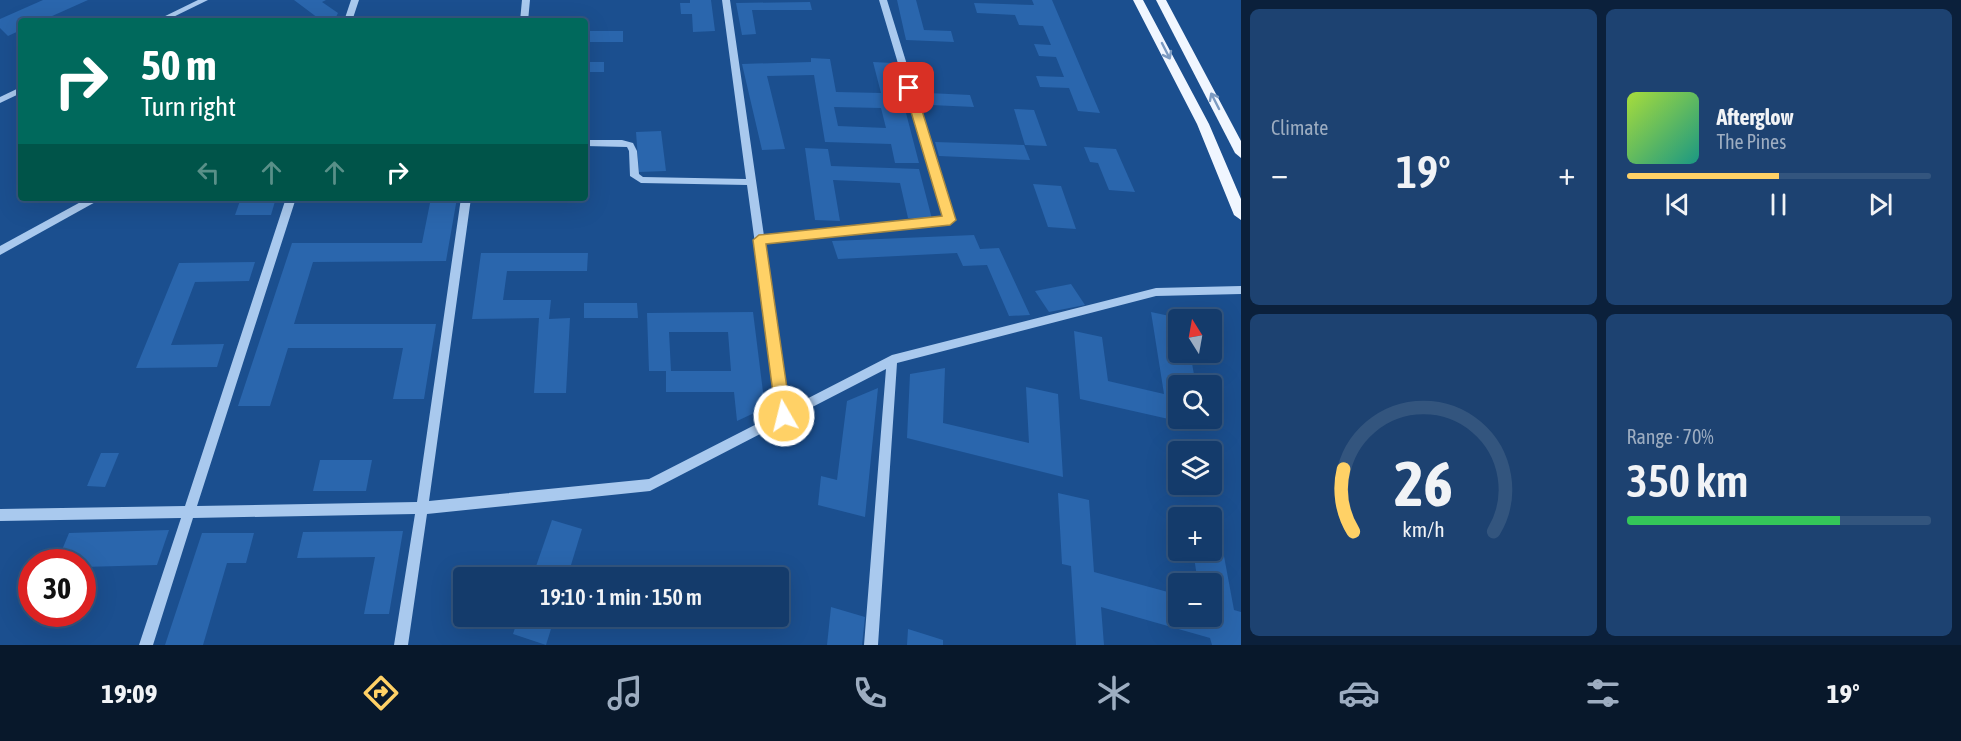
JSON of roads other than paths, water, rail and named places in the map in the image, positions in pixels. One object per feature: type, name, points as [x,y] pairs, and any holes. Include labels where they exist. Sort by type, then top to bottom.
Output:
[{"type":"main road","points":[[1138,0],[1203,124],[1241,215]]},
{"type":"main road","points":[[1161,0],[1241,153]]},
{"type":"street","points":[[165,18],[204,0]]},
{"type":"street","points":[[349,18],[355,0]]},
{"type":"street","points":[[524,18],[526,0]]},
{"type":"street","points":[[726,0],[784,416]]},
{"type":"street","points":[[759,240],[950,220],[882,0]]},
{"type":"street","points":[[0,100],[18,91]]},
{"type":"street","points":[[588,142],[630,145],[633,151],[635,176],[641,180],[751,182]]},
{"type":"street","points":[[0,251],[91,201]]},
{"type":"street","points":[[146,645],[290,201]]},
{"type":"street","points":[[402,645],[466,201]]},
{"type":"street","points":[[0,515],[422,508],[650,485],[892,360],[1156,292],[1241,290]]},
{"type":"street","points":[[871,645],[892,360]]}]
